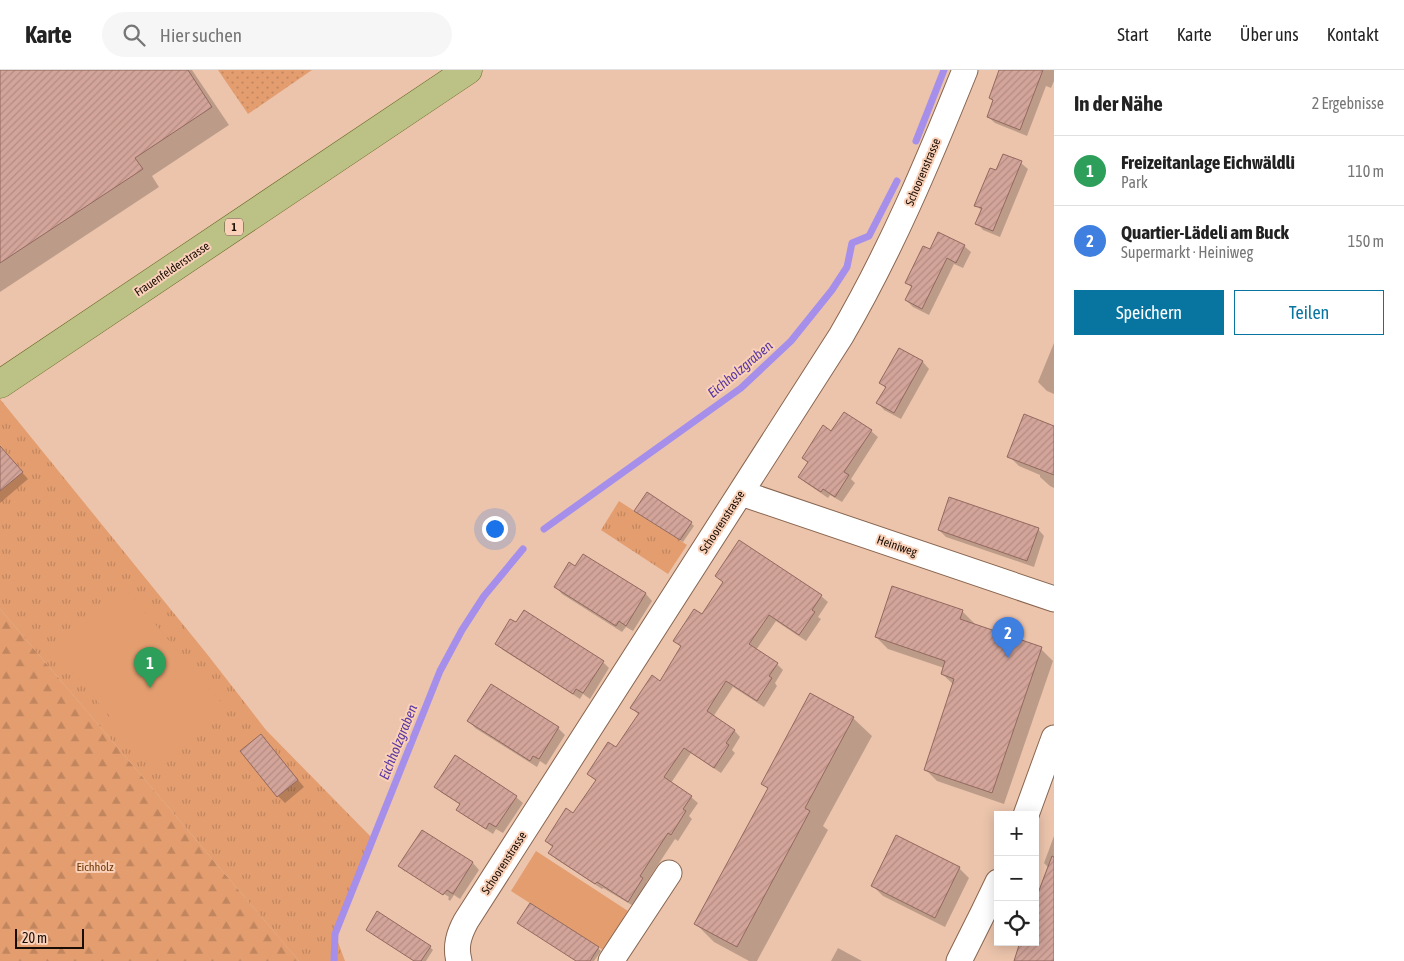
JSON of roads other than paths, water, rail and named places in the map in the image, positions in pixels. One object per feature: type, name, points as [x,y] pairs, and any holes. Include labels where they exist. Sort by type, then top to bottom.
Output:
[{"type":"main road","name":"Frauenfelderstrasse","points":[[0,384],[468,70]]},
{"type":"street","name":"Schoorenstrasse","points":[[459,961],[457,952],[458,940],[466,921],[741,493],[865,295],[915,193],[965,70]]},
{"type":"street","name":"Heiniweg","points":[[741,493],[1054,599]]},
{"type":"street","points":[[1027,811],[1054,738]]},
{"type":"street","points":[[611,961],[669,873]]},
{"type":"street","points":[[959,961],[994,891]]},
{"type":"waterway","name":"Eichholzgraben","points":[[916,141],[944,70]]},
{"type":"waterway","name":"Eichholzgraben","points":[[544,529],[741,388],[791,341],[832,290],[847,267],[852,243],[869,236],[897,181]]},
{"type":"waterway","name":"Eichholzgraben","points":[[334,961],[335,934],[440,671],[462,630],[484,596],[523,549]]},
{"type":"place","name":"Quartier-Lädeli am Buck","points":[[1008,658]]},
{"type":"place","name":"Freizeitanlage Eichwäldli","points":[[150,688]]},
{"type":"park label","name":"Eichholz","points":[[95,867]]}]
